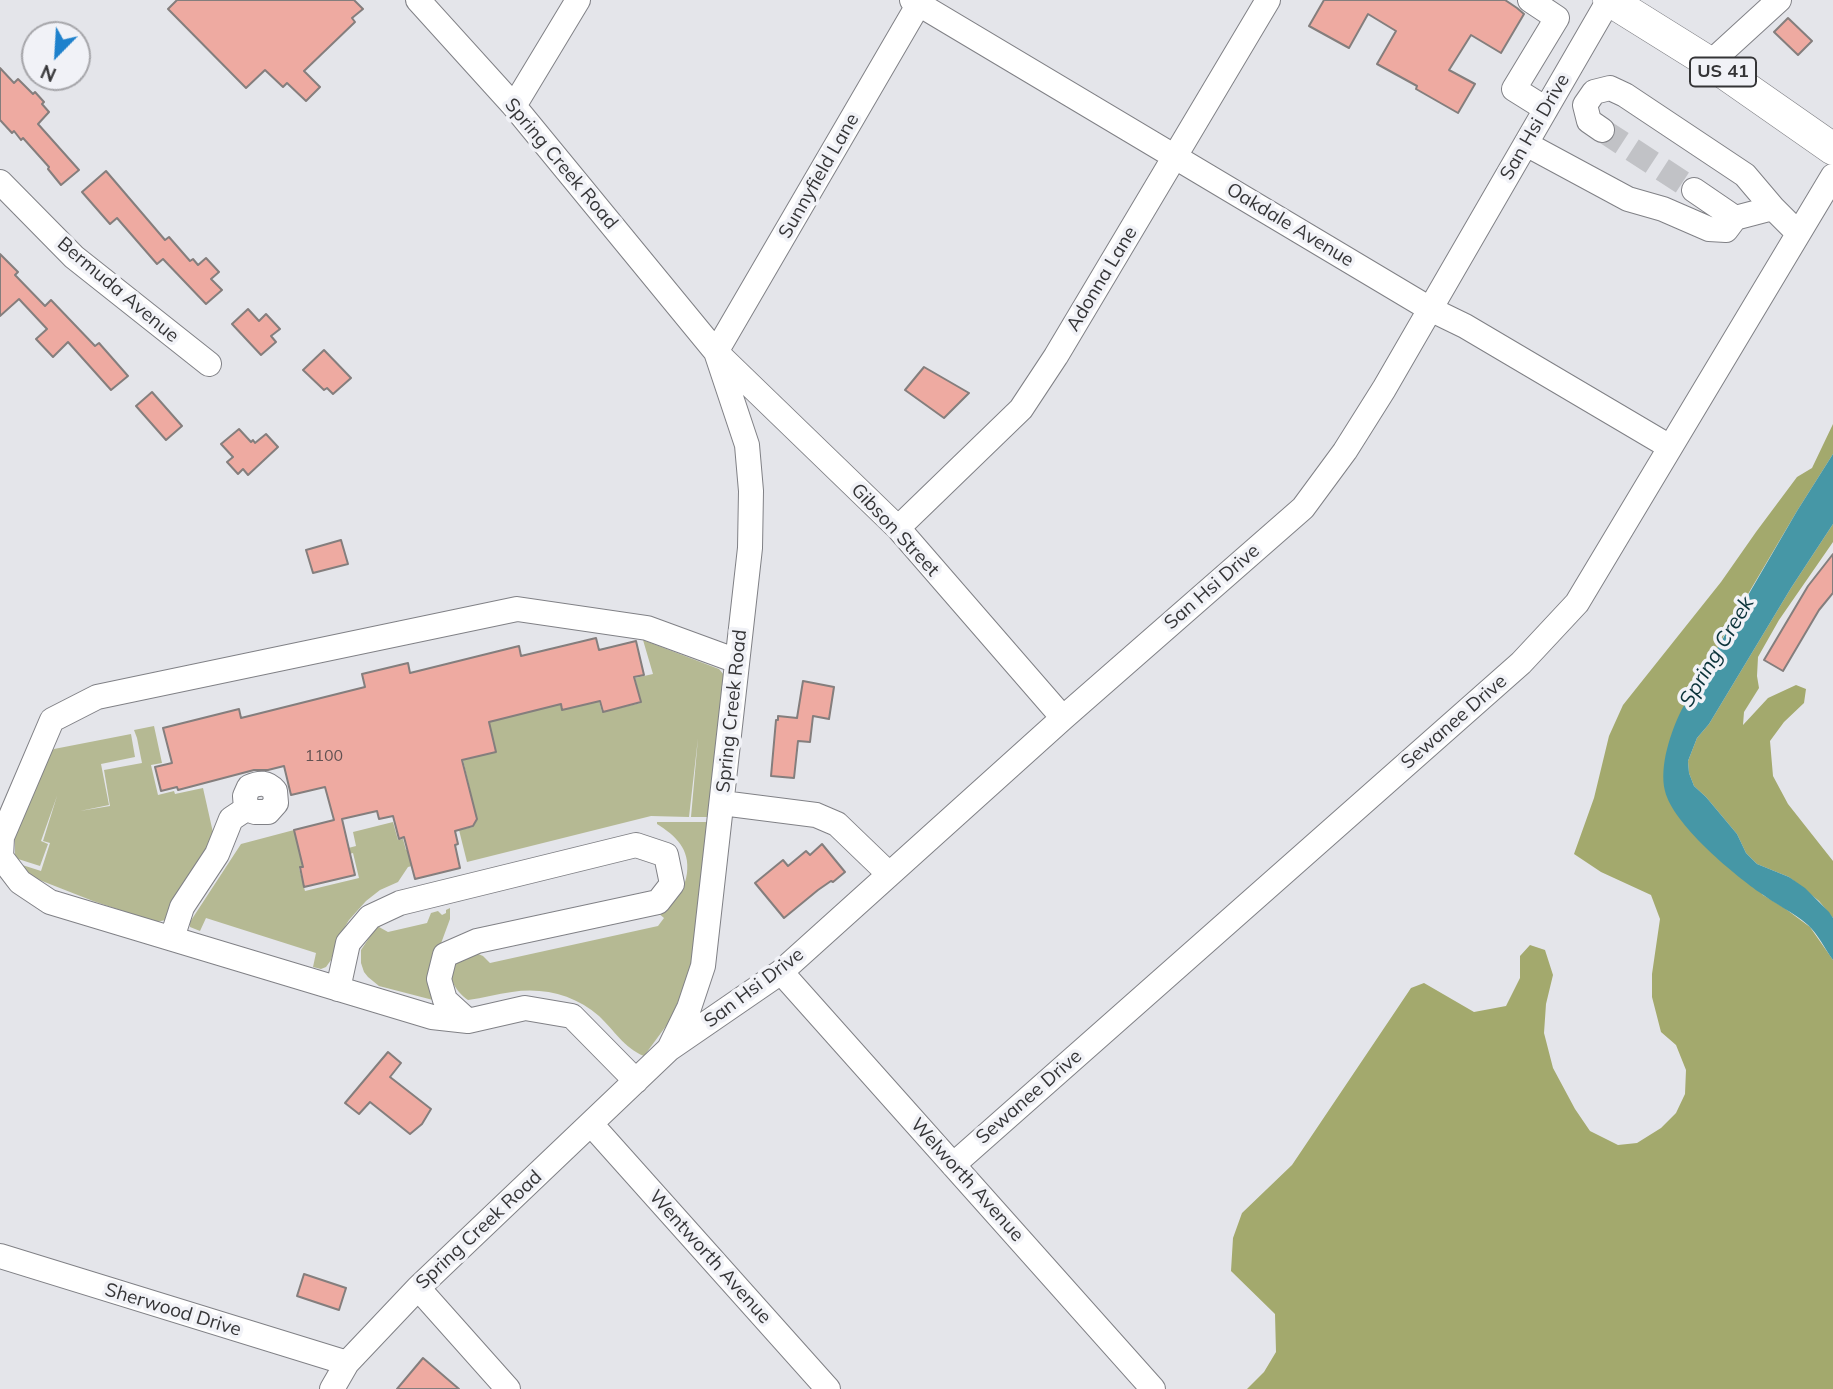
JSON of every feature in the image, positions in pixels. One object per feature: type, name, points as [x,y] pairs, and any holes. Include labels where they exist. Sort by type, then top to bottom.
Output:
[{"type":"main road","name":"US 41","points":[[1609,0],[1710,63],[1833,149]]},
{"type":"street","name":"Spring Creek Road","points":[[332,1389],[347,1363],[418,1288],[669,1049],[689,1008],[703,966],[750,548],[751,491],[747,445],[716,352],[514,106],[418,0]]},
{"type":"street","points":[[514,106],[578,0]]},
{"type":"street","name":"Adonna Lane","points":[[898,528],[1021,409],[1056,356],[1268,0]]},
{"type":"street","points":[[1530,0],[1557,18],[1514,89],[1546,109]]},
{"type":"street","name":"San Hsi Drive","points":[[669,1049],[780,972],[1062,718],[1303,508],[1345,451],[1609,0]]},
{"type":"street","points":[[1710,63],[1779,0]]},
{"type":"street","name":"Oakdale Avenue","points":[[917,1],[1430,309],[1465,326],[1670,447]]},
{"type":"street","name":"Sunnyfield Lane","points":[[716,352],[917,1]]},
{"type":"street","points":[[1534,56],[1565,75]]},
{"type":"street","points":[[1602,130],[1589,121],[1585,105],[1594,92],[1610,88],[1625,95],[1745,174],[1798,233]]},
{"type":"street","points":[[1526,144],[1628,199],[1663,209],[1709,229],[1726,230],[1735,218],[1773,208]]},
{"type":"street","name":"Sewanee Drive","points":[[953,1165],[1521,663],[1577,603],[1833,176]]},
{"type":"street","name":"Bermuda Avenue","points":[[0,182],[74,257],[209,364]]},
{"type":"street","points":[[1694,190],[1735,218]]},
{"type":"street","name":"Gibson Street","points":[[716,352],[898,528],[1062,718]]},
{"type":"street","points":[[636,1080],[572,1016],[525,1009],[468,1021],[432,1017],[50,902],[20,882],[1,857],[2,838],[52,720],[97,697],[517,609],[646,628],[737,661]]},
{"type":"street","points":[[722,803],[816,816],[838,824],[889,874]]},
{"type":"street","points":[[172,938],[182,907],[217,854],[231,819],[246,808]]},
{"type":"street","points":[[338,989],[348,943],[370,917],[400,903],[636,845],[666,855],[672,884],[658,902],[477,941],[445,956],[439,979],[445,1000],[468,1021]]},
{"type":"street","name":"Welworth Avenue","points":[[780,972],[1153,1389]]},
{"type":"street","name":"Wentworth Avenue","points":[[591,1124],[828,1389]]},
{"type":"street","name":"Sherwood Drive","points":[[0,1256],[347,1363]]},
{"type":"street","points":[[418,1288],[508,1389]]},
{"type":"green space","points":[[1833,424],[1833,454],[1725,633],[1665,762],[1763,895],[1810,927],[1833,960],[1833,1389],[1247,1389],[1264,1372],[1276,1352],[1275,1314],[1231,1271],[1233,1238],[1242,1213],[1292,1165],[1411,988],[1424,983],[1474,1012],[1506,1006],[1520,978],[1520,956],[1530,945],[1545,950],[1553,975],[1546,1004],[1544,1033],[1553,1068],[1590,1131],[1618,1145],[1637,1143],[1661,1128],[1676,1113],[1685,1094],[1686,1070],[1676,1045],[1661,1032],[1652,997],[1652,974],[1660,919],[1651,895],[1601,872],[1574,854],[1594,798],[1609,736],[1623,705],[1721,582],[1797,477],[1812,468]]},
{"type":"green space","points":[[1833,524],[1833,542],[1779,620],[1758,657],[1759,688],[1744,712],[1743,725],[1768,698],[1796,685],[1806,689],[1804,703],[1784,722],[1770,741],[1773,776],[1788,804],[1833,861],[1833,918],[1819,901],[1789,877],[1757,864],[1746,853],[1737,834],[1694,786],[1688,761],[1697,738],[1709,724]]},
{"type":"green space","points":[[643,640],[719,669],[724,675],[709,817],[691,817],[698,738],[689,817],[651,816],[467,862],[459,830],[473,827],[477,820],[463,760],[496,752],[489,722],[561,704],[562,710],[599,701],[602,712],[641,703],[635,678],[653,674]]},
{"type":"green space","points":[[154,726],[162,763],[151,765],[158,795],[203,788],[214,837],[166,920],[156,922],[42,881],[27,874],[16,863],[41,871],[50,843],[43,841],[57,796],[41,841],[48,844],[40,866],[15,858],[15,834],[45,755],[54,749],[131,734],[135,757],[101,764],[109,805],[80,811],[110,806],[104,770],[142,763],[134,730]]},
{"type":"green space","points":[[393,822],[398,840],[403,839],[406,850],[415,848],[419,864],[408,867],[398,882],[380,890],[366,901],[349,920],[326,967],[313,967],[316,953],[206,918],[200,931],[190,927],[190,922],[241,844],[294,830],[301,858],[321,862],[299,868],[305,891],[359,878],[353,853],[343,856],[333,852],[356,846],[353,832]]},
{"type":"green space","points":[[657,822],[709,822],[693,956],[684,988],[669,1022],[644,1056],[625,1044],[590,1009],[558,994],[524,991],[468,1000],[459,992],[451,976],[454,965],[476,953],[490,963],[658,926],[664,918],[657,912],[681,891],[687,864],[680,844]]},
{"type":"green space","points":[[450,908],[450,919],[429,976],[433,1000],[379,986],[364,972],[361,950],[383,917],[385,918],[379,927],[388,932],[427,923],[431,913],[438,911],[442,915]]},
{"type":"water","name":"Spring Creek","points":[[1833,454],[1833,524],[1709,724],[1697,738],[1688,761],[1694,786],[1737,834],[1746,853],[1757,864],[1789,877],[1805,888],[1829,912],[1833,918],[1833,960],[1808,925],[1748,884],[1691,832],[1670,804],[1665,791],[1664,771],[1667,749],[1682,709]]},
{"type":"building","points":[[177,0],[354,0],[363,9],[352,18],[355,22],[304,71],[320,87],[306,101],[287,83],[283,87],[265,70],[246,88],[168,9]]},
{"type":"building","points":[[1324,0],[1505,0],[1524,14],[1501,53],[1471,35],[1449,70],[1475,84],[1458,113],[1377,64],[1396,31],[1368,14],[1349,48],[1309,26]]},
{"type":"building","points":[[1788,18],[1812,41],[1798,55],[1774,32]]},
{"type":"building","points":[[0,68],[14,83],[18,79],[21,82],[21,91],[30,91],[33,94],[35,92],[44,102],[42,104],[49,112],[38,124],[79,170],[61,185],[23,138],[21,140],[14,131],[12,133],[0,120]]},
{"type":"building","points":[[106,171],[165,240],[169,237],[190,261],[193,259],[198,265],[206,258],[219,272],[211,279],[222,290],[206,304],[163,259],[157,264],[117,218],[110,224],[82,192]]},
{"type":"building","points":[[0,254],[18,272],[15,275],[45,306],[51,300],[95,346],[99,343],[128,376],[111,390],[68,342],[53,357],[36,339],[47,329],[19,299],[0,316]]},
{"type":"building","points":[[248,309],[259,321],[266,314],[280,329],[271,336],[276,342],[261,355],[232,324]]},
{"type":"building","points":[[324,350],[351,378],[333,394],[327,388],[324,390],[303,370]]},
{"type":"building","points":[[924,367],[969,393],[944,418],[905,390]]},
{"type":"building","points":[[152,392],[182,426],[166,440],[136,406]]},
{"type":"building","points":[[239,429],[255,443],[266,434],[278,447],[248,475],[243,469],[238,474],[227,462],[233,457],[221,444]]},
{"type":"building","points":[[341,540],[348,564],[313,573],[306,550]]},
{"type":"building","points":[[1833,554],[1833,593],[1819,610],[1783,671],[1764,660],[1808,586]]},
{"type":"building","points":[[596,638],[599,650],[636,641],[644,675],[634,677],[641,702],[603,712],[600,701],[562,710],[561,704],[489,722],[496,752],[462,760],[477,819],[473,826],[455,831],[460,868],[415,879],[404,837],[399,839],[393,816],[379,819],[377,811],[342,819],[355,875],[304,887],[300,867],[303,867],[294,830],[334,820],[325,787],[291,795],[284,766],[254,770],[178,790],[177,787],[161,791],[155,767],[172,763],[163,728],[239,709],[241,718],[365,687],[362,674],[408,663],[410,673],[519,646],[521,656]]},
{"type":"building","points":[[803,681],[834,687],[829,719],[813,716],[810,742],[798,741],[794,778],[771,776],[776,720],[778,716],[797,718]]},
{"type":"building","points":[[822,844],[845,872],[784,918],[755,883],[783,860],[788,866],[806,851],[810,855]]},
{"type":"building","points":[[388,1052],[401,1063],[390,1077],[431,1109],[422,1124],[410,1134],[370,1102],[359,1114],[345,1103]]},
{"type":"building","points":[[304,1274],[346,1288],[339,1310],[297,1296]]},
{"type":"building","points":[[423,1358],[459,1389],[397,1389]]},
{"type":"tunnel","points":[[1602,130],[1694,190]]}]
